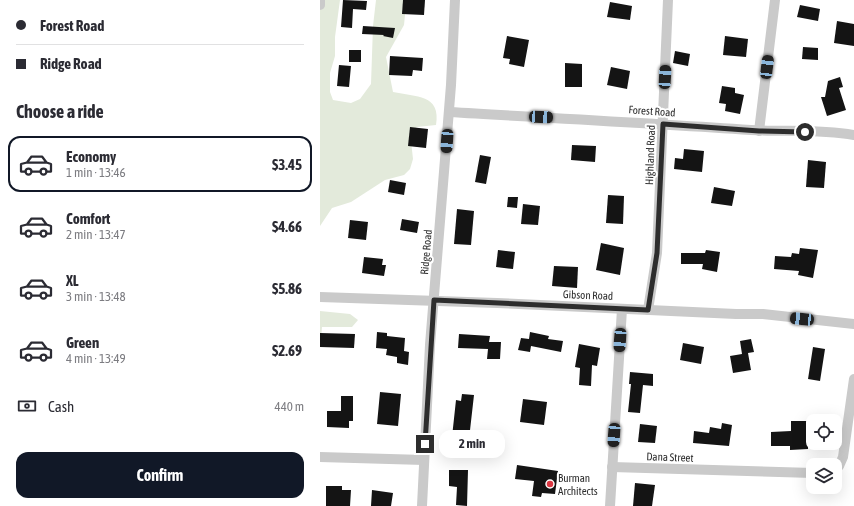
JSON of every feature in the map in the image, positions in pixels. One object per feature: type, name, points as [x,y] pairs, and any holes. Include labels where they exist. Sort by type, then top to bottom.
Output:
[{"type":"street","points":[[320,0],[320,5]]},
{"type":"street","name":"Ridge Road","points":[[422,506],[434,300],[449,112],[455,0]]},
{"type":"street","name":"Highland Road","points":[[648,310],[657,253],[668,0]]},
{"type":"street","points":[[759,131],[775,0]]},
{"type":"street","name":"Forest Road","points":[[449,112],[759,131],[820,132],[854,135]]},
{"type":"street","name":"Gibson Road","points":[[320,297],[434,300],[763,314],[854,324]]},
{"type":"street","points":[[610,506],[622,309]]},
{"type":"street","points":[[842,459],[854,379]]},
{"type":"street","points":[[320,457],[424,460]]},
{"type":"street","name":"Dana Street","points":[[612,467],[806,473]]},
{"type":"green space","points":[[320,0],[340,0],[335,37],[335,56],[330,73],[330,92],[333,100],[351,103],[360,99],[371,84],[373,26],[376,0],[403,0],[405,15],[404,25],[386,57],[393,92],[418,96],[431,102],[435,107],[437,115],[436,125],[417,127],[410,132],[413,159],[410,169],[404,175],[385,180],[351,202],[332,208],[320,226]]},
{"type":"green space","points":[[320,311],[350,314],[358,320],[352,327],[322,327],[320,349]]},
{"type":"building","points":[[343,0],[367,1],[366,10],[353,9],[352,28],[341,27]]},
{"type":"building","points":[[403,0],[425,0],[424,15],[402,14]]},
{"type":"building","points":[[610,2],[632,6],[630,20],[607,17]]},
{"type":"building","points":[[800,5],[820,9],[818,21],[797,17]]},
{"type":"building","points":[[837,21],[854,24],[854,46],[834,43]]},
{"type":"building","points":[[363,26],[395,28],[393,38],[383,36],[384,35],[362,34]]},
{"type":"building","points":[[507,36],[529,40],[524,67],[509,64],[510,59],[503,58]]},
{"type":"building","points":[[725,36],[748,39],[746,57],[723,55]]},
{"type":"building","points":[[803,47],[818,48],[818,60],[802,59]]},
{"type":"building","points":[[349,50],[361,50],[361,62],[349,62]]},
{"type":"building","points":[[675,51],[690,54],[688,66],[673,63]]},
{"type":"building","points":[[390,56],[423,58],[422,71],[413,70],[412,76],[389,75]]},
{"type":"building","points":[[565,63],[582,64],[582,87],[565,87]]},
{"type":"building","points":[[339,65],[351,66],[349,87],[337,86]]},
{"type":"building","points":[[611,67],[630,71],[627,89],[607,85]]},
{"type":"building","points":[[840,77],[843,87],[839,88],[846,110],[827,116],[821,97],[825,97],[828,81]]},
{"type":"building","points":[[722,86],[735,88],[735,93],[744,95],[740,114],[725,111],[726,104],[719,103]]},
{"type":"building","points":[[410,127],[428,129],[426,148],[408,146]]},
{"type":"building","points":[[572,145],[596,146],[595,162],[571,160]]},
{"type":"building","points":[[684,149],[704,151],[702,172],[674,169],[675,158],[683,159]]},
{"type":"building","points":[[480,155],[491,157],[486,184],[475,182]]},
{"type":"building","points":[[808,160],[826,162],[824,188],[806,187]]},
{"type":"building","points":[[390,180],[406,183],[404,195],[388,192]]},
{"type":"building","points":[[714,187],[735,191],[732,206],[711,203]]},
{"type":"building","points":[[608,195],[624,196],[623,224],[606,223]]},
{"type":"building","points":[[508,197],[518,197],[517,208],[507,207]]},
{"type":"building","points":[[523,204],[540,206],[538,225],[521,224]]},
{"type":"building","points":[[457,209],[474,211],[471,245],[454,244]]},
{"type":"building","points":[[402,219],[419,222],[417,233],[400,230]]},
{"type":"building","points":[[350,220],[368,222],[366,240],[348,238]]},
{"type":"building","points":[[601,243],[624,248],[620,275],[596,270]]},
{"type":"building","points":[[800,248],[818,250],[813,278],[798,275],[799,271],[774,269],[775,256],[791,257],[792,253],[799,254]]},
{"type":"building","points":[[498,250],[515,252],[513,269],[496,267]]},
{"type":"building","points":[[706,250],[720,252],[717,272],[702,269],[703,264],[681,264],[681,253],[705,253]]},
{"type":"building","points":[[364,257],[383,259],[382,265],[386,265],[384,276],[362,273]]},
{"type":"building","points":[[554,266],[578,267],[577,288],[552,286]]},
{"type":"building","points":[[377,332],[387,333],[387,336],[405,338],[404,351],[409,352],[408,365],[397,363],[397,357],[386,355],[387,349],[376,348]]},
{"type":"building","points":[[530,332],[549,336],[548,339],[563,341],[561,352],[531,346],[530,352],[518,350],[521,338],[529,339]]},
{"type":"building","points":[[320,333],[355,334],[354,348],[320,347]]},
{"type":"building","points":[[459,334],[490,336],[489,342],[501,342],[500,359],[487,359],[488,349],[458,348]]},
{"type":"building","points":[[751,339],[754,352],[748,353],[751,370],[733,373],[730,356],[742,354],[740,341]]},
{"type":"building","points":[[683,343],[704,347],[701,364],[680,360]]},
{"type":"building","points":[[579,344],[600,348],[597,366],[592,365],[591,386],[579,385],[580,368],[575,367]]},
{"type":"building","points":[[813,347],[825,349],[820,381],[808,379]]},
{"type":"building","points":[[630,372],[653,374],[653,386],[643,385],[640,413],[628,412],[631,384],[629,384]]},
{"type":"building","points":[[380,392],[401,394],[398,426],[377,424]]},
{"type":"building","points":[[462,394],[474,395],[469,439],[452,437],[456,400],[461,401]]},
{"type":"building","points":[[341,396],[353,396],[353,421],[349,421],[349,428],[327,427],[327,411],[341,411]]},
{"type":"building","points":[[523,399],[547,402],[544,425],[520,422]]},
{"type":"building","points":[[791,421],[806,421],[806,449],[790,450],[790,446],[771,446],[771,432],[791,431]]},
{"type":"building","points":[[722,423],[732,425],[729,446],[693,443],[694,431],[709,433],[710,427],[721,429]]},
{"type":"building","points":[[640,424],[657,426],[655,443],[638,442]]},
{"type":"building","points":[[517,465],[558,471],[555,494],[542,493],[541,497],[532,496],[534,481],[515,479]]},
{"type":"building","points":[[449,470],[468,470],[467,506],[456,505],[457,487],[449,486]]},
{"type":"building","points":[[635,483],[655,485],[652,506],[633,506]]},
{"type":"building","points":[[326,486],[342,486],[342,490],[351,490],[350,506],[326,506]]},
{"type":"building","points":[[372,490],[393,493],[391,506],[371,506]]},
{"type":"place","name":"Burman Architects","points":[[550,484]]},
{"type":"route","points":[[425,444],[434,300],[446,302],[497,302],[648,310],[657,253],[663,124],[759,131],[805,132]]}]
